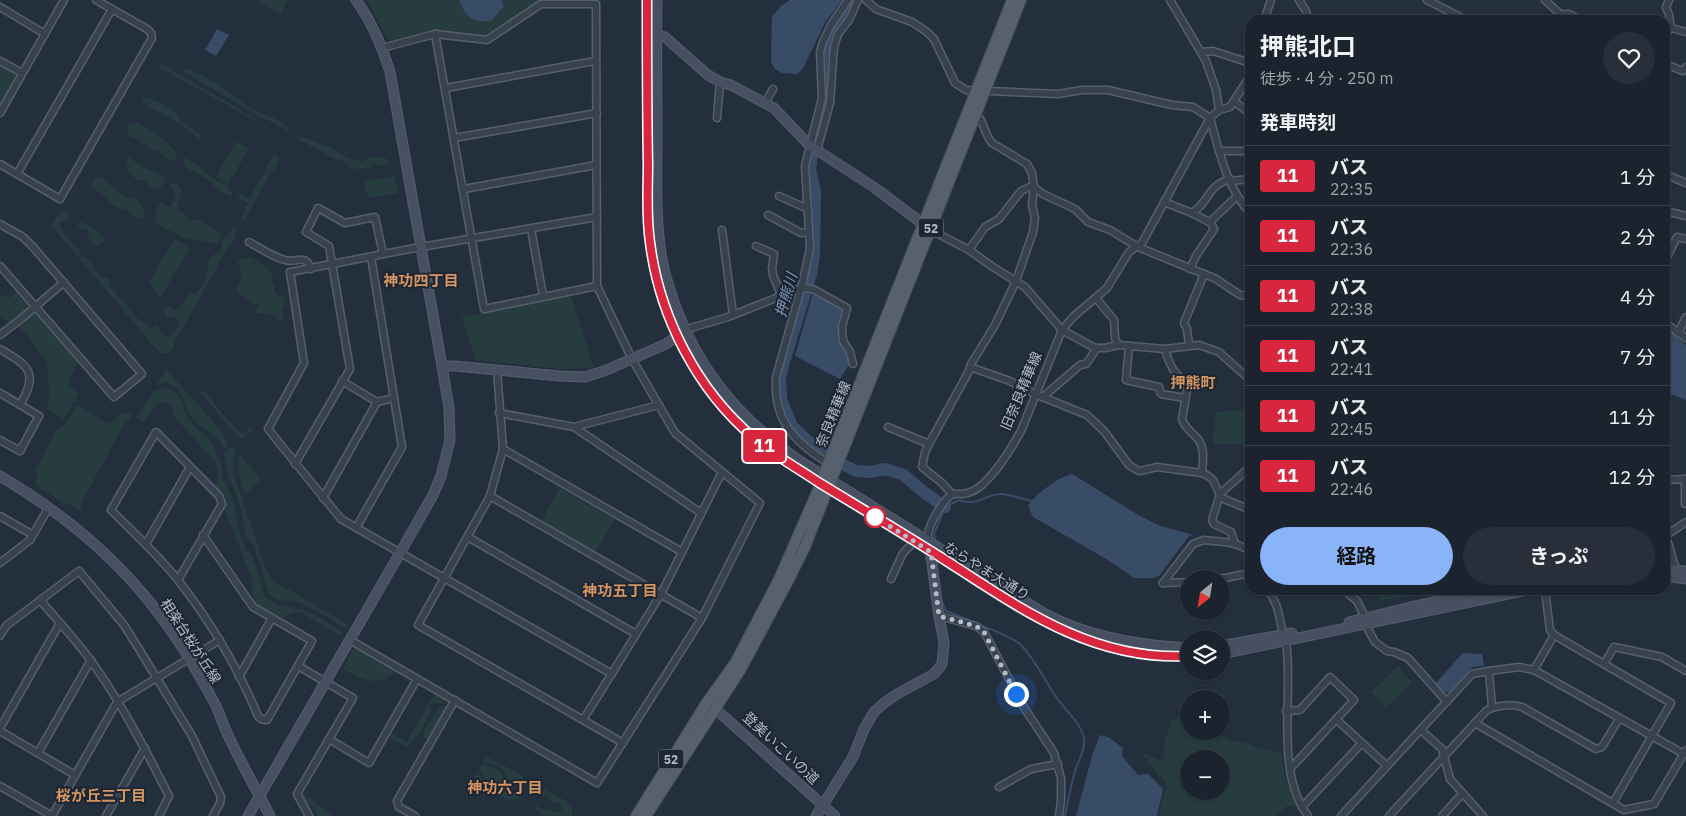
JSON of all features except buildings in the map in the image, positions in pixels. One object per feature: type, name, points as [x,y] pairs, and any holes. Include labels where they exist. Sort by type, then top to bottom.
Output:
[{"type":"main road","name":"奈良精華線","points":[[927,227],[977,114],[981,90],[1012,0]]},
{"type":"main road","name":"奈良精華線","points":[[646,816],[717,708],[788,583],[805,546],[834,459],[981,90],[1021,0]]},
{"type":"main road","name":"奈良精華線","points":[[636,816],[707,702],[735,663],[779,579],[826,482]]},
{"type":"street","points":[[0,112],[64,0]]},
{"type":"street","points":[[0,164],[60,199],[152,38],[149,31],[96,0]]},
{"type":"street","points":[[248,816],[433,495],[441,476],[450,440],[450,420],[442,366],[390,72],[382,48],[356,0]]},
{"type":"street","name":"ならやま大通り","points":[[647,0],[651,35],[648,229],[654,268],[664,303],[706,383],[742,426],[774,454],[928,542],[1045,614],[1078,628],[1124,641],[1180,647]]},
{"type":"street","name":"ならやま大通り","points":[[651,35],[657,0]]},
{"type":"street","points":[[834,459],[808,450],[790,433],[777,402],[776,377],[810,248],[805,166],[822,98],[819,63],[823,42],[848,0]]},
{"type":"street","points":[[817,150],[830,103],[834,48],[838,34],[849,20],[858,0]]},
{"type":"street","points":[[866,0],[876,9],[912,22],[927,32],[938,46],[955,83],[966,90],[1058,94],[1082,90],[1108,90],[1172,106],[1193,107],[1210,118],[1219,151],[1236,197],[1245,208]]},
{"type":"street","points":[[1170,0],[1206,61],[1216,90],[1219,110]]},
{"type":"street","points":[[1266,15],[1272,0]]},
{"type":"street","points":[[1299,0],[1307,15]]},
{"type":"street","points":[[1427,0],[1456,15]]},
{"type":"street","points":[[1546,0],[1560,14],[1571,15]]},
{"type":"street","points":[[1667,15],[1666,7],[1669,0]]},
{"type":"street","points":[[350,640],[597,783],[702,618],[760,503],[675,433],[632,359],[597,286],[596,4],[541,4],[487,40],[435,34],[382,48]]},
{"type":"street","points":[[0,8],[45,34]]},
{"type":"street","points":[[17,174],[112,9]]},
{"type":"street","points":[[1670,30],[1686,32]]},
{"type":"street","points":[[435,34],[464,188],[484,309],[597,286]]},
{"type":"street","points":[[651,35],[665,37],[699,68],[720,82],[731,85],[782,114],[809,145],[875,188],[927,227],[969,250],[1016,281],[1032,293],[1062,330],[1097,348],[1118,345],[1165,349],[1199,345],[1219,352],[1245,375]]},
{"type":"street","points":[[1201,52],[1212,51],[1245,62]]},
{"type":"street","points":[[0,61],[22,74]]},
{"type":"street","points":[[446,88],[595,62]]},
{"type":"street","points":[[1670,66],[1683,71],[1686,68]]},
{"type":"street","points":[[717,118],[720,82]]},
{"type":"street","name":"旧奈良精華線","points":[[952,494],[971,492],[986,481],[1013,444],[1021,431],[1062,330],[1073,317],[1096,298],[1111,282],[1125,256],[1142,243],[1210,118],[1219,110],[1230,108],[1245,83]]},
{"type":"street","points":[[765,103],[773,89]]},
{"type":"street","points":[[1234,101],[1245,110]]},
{"type":"street","points":[[454,138],[596,113]]},
{"type":"street","points":[[816,816],[853,757],[864,729],[874,712],[897,694],[934,674],[942,664],[944,643],[927,535],[939,508],[952,494],[922,466],[929,444],[971,364],[995,325],[1016,281],[1033,232],[1035,218],[1032,205],[1034,186],[1032,173],[1027,164],[988,139],[983,121],[977,114]]},
{"type":"street","points":[[1219,151],[1245,151]]},
{"type":"street","points":[[464,188],[596,165]]},
{"type":"street","points":[[1670,176],[1686,183]]},
{"type":"street","points":[[1192,213],[1201,206],[1213,187],[1230,180],[1245,179]]},
{"type":"street","points":[[1034,186],[1043,194],[1075,209],[1088,222],[1110,230],[1138,246],[1216,279],[1245,297]]},
{"type":"street","points":[[969,250],[985,227],[999,219],[1021,191],[1034,186]]},
{"type":"street","points":[[779,196],[808,209]]},
{"type":"street","points":[[1211,223],[1236,197]]},
{"type":"street","points":[[1164,202],[1211,223],[1214,230],[1190,268]]},
{"type":"street","points":[[295,464],[350,369],[329,246],[306,232],[318,208],[344,223],[376,217],[383,254]]},
{"type":"street","points":[[1670,212],[1686,216]]},
{"type":"street","points":[[768,215],[801,233],[809,232]]},
{"type":"street","points":[[597,217],[421,247],[290,272],[304,363],[268,429],[342,519],[612,674]]},
{"type":"street","points":[[0,224],[23,237],[142,374],[114,397],[0,266]]},
{"type":"street","points":[[532,229],[544,296]]},
{"type":"street","points":[[722,230],[733,315]]},
{"type":"street","points":[[1670,251],[1677,236],[1686,239]]},
{"type":"street","points":[[249,242],[284,260],[303,259],[309,263],[311,268]]},
{"type":"street","points":[[756,246],[774,254],[773,275],[781,295]]},
{"type":"street","points":[[356,528],[402,447],[371,257]]},
{"type":"street","points":[[1189,345],[1187,328],[1184,323],[1204,274]]},
{"type":"street","points":[[0,335],[64,282]]},
{"type":"street","points":[[442,366],[585,377],[604,371],[667,344],[681,333],[801,288],[813,289],[847,308],[842,326],[843,341],[850,352],[852,364]]},
{"type":"street","points":[[1096,298],[1114,320],[1115,338],[1118,345]]},
{"type":"street","points":[[1678,333],[1686,317]]},
{"type":"street","points":[[1670,327],[1686,338]]},
{"type":"street","points":[[1129,346],[1126,380],[1159,387],[1161,394],[1185,398]]},
{"type":"street","points":[[1043,397],[1080,365],[1086,364],[1097,348]]},
{"type":"street","points":[[0,349],[23,363],[29,374],[28,390],[20,404]]},
{"type":"street","points":[[1165,349],[1173,371],[1188,385],[1182,419],[1189,430],[1198,438],[1204,451],[1202,473]]},
{"type":"street","points":[[970,367],[1010,381],[1087,415],[1104,432],[1125,460],[1137,470],[1157,467],[1208,475],[1216,483],[1222,498],[1245,508]]},
{"type":"street","points":[[496,370],[503,449],[490,496],[418,626],[623,743]]},
{"type":"street","points":[[342,382],[377,402],[394,398]]},
{"type":"street","points":[[0,393],[39,416],[20,451],[0,440]]},
{"type":"street","points":[[323,498],[377,402]]},
{"type":"street","points":[[574,427],[659,405]]},
{"type":"street","points":[[499,413],[574,427],[702,513]]},
{"type":"street","points":[[888,427],[929,444]]},
{"type":"street","points":[[178,580],[203,536],[222,504],[219,496],[156,432],[111,510],[146,544],[178,580],[220,640],[258,716],[260,719],[267,720],[312,641],[253,607],[203,536]]},
{"type":"street","points":[[503,449],[682,552]]},
{"type":"street","points":[[146,544],[190,467]]},
{"type":"street","points":[[583,720],[661,594],[722,472]]},
{"type":"street","points":[[1235,544],[1230,532],[1214,524],[1212,520],[1220,494],[1245,472]]},
{"type":"street","name":"相楽台桜が丘線","points":[[0,476],[49,507],[76,528],[128,577],[172,633],[189,659],[216,706],[228,735],[270,816]]},
{"type":"street","points":[[1670,480],[1685,479],[1685,504]]},
{"type":"street","name":"ならやま大通り","points":[[826,482],[914,542],[1008,602],[1044,622],[1071,634],[1126,651],[1154,656],[1180,656]]},
{"type":"street","points":[[490,496],[702,618]]},
{"type":"street","points":[[0,563],[30,540],[49,507]]},
{"type":"street","points":[[0,516],[33,535]]},
{"type":"street","points":[[1670,533],[1686,522]]},
{"type":"street","points":[[468,537],[636,634]]},
{"type":"street","points":[[1180,582],[1163,583],[1193,544],[1204,540],[1235,544],[1245,549]]},
{"type":"street","points":[[892,579],[903,553],[914,542]]},
{"type":"street","points":[[1670,544],[1676,570],[1685,578]]},
{"type":"street","points":[[1670,569],[1676,570]]},
{"type":"street","points":[[0,636],[6,626],[79,571],[124,625],[192,736],[222,797],[213,816]]},
{"type":"street","points":[[1230,577],[1245,574]]},
{"type":"street","points":[[1670,576],[1685,578]]},
{"type":"street","points":[[1271,595],[1276,602],[1288,652],[1286,711],[1290,769],[1294,788],[1302,808],[1308,816]]},
{"type":"street","points":[[1350,595],[1357,601],[1375,642],[1387,651],[1403,654],[1408,658],[1447,702]]},
{"type":"street","points":[[1365,621],[1451,595]]},
{"type":"street","points":[[1230,652],[1365,621],[1502,595]]},
{"type":"street","points":[[1546,595],[1550,630],[1554,636],[1671,702],[1612,804]]},
{"type":"street","points":[[40,600],[91,660],[145,748],[169,796],[159,816]]},
{"type":"street","points":[[939,616],[976,626],[984,632],[1025,709],[1054,753],[1061,778],[1059,816]]},
{"type":"street","points":[[239,677],[272,618]]},
{"type":"street","points":[[60,623],[0,730],[75,775]]},
{"type":"street","points":[[1534,670],[1554,636]]},
{"type":"street","points":[[1230,645],[1284,638]]},
{"type":"street","points":[[0,786],[52,816],[117,702],[220,640]]},
{"type":"street","points":[[1604,664],[1614,647],[1662,657],[1686,671]]},
{"type":"street","points":[[38,753],[91,660]]},
{"type":"street","points":[[298,666],[353,698],[297,794],[309,816]]},
{"type":"street","points":[[1341,816],[1472,674],[1519,667],[1534,670],[1685,755],[1654,804],[1624,810],[1475,723]]},
{"type":"street","points":[[1490,671],[1492,707]]},
{"type":"street","points":[[1286,711],[1300,710],[1330,677],[1354,700],[1290,769]]},
{"type":"street","points":[[329,739],[369,762],[418,679]]},
{"type":"street","points":[[415,816],[400,807],[397,801],[455,700]]},
{"type":"street","name":"登美いこいの道","points":[[707,702],[717,708],[835,816]]},
{"type":"street","points":[[1390,816],[1486,711],[1492,707],[1522,707],[1596,749],[1602,747],[1619,719]]},
{"type":"street","points":[[1336,720],[1387,766]]},
{"type":"street","points":[[1421,730],[1442,749],[1450,779],[1481,815]]},
{"type":"street","points":[[1302,808],[1362,743]]},
{"type":"street","points":[[106,816],[145,748]]},
{"type":"street","points":[[999,787],[1031,770],[1058,764]]},
{"type":"street","points":[[1442,816],[1463,793]]},
{"type":"green space","points":[[257,0],[288,0],[281,14]]},
{"type":"green space","points":[[367,0],[635,0],[540,2],[487,37],[433,30],[391,41],[388,40]]},
{"type":"green space","points":[[0,64],[15,73],[16,77],[0,106]]},
{"type":"green space","points":[[162,64],[244,112],[274,131],[157,66]]},
{"type":"green space","points":[[185,68],[216,83],[254,110],[282,122],[290,131],[260,117],[194,78],[185,72]]},
{"type":"green space","points":[[146,97],[176,112],[181,121],[200,134],[201,138],[198,139],[180,123],[143,103],[142,98]]},
{"type":"green space","points":[[137,123],[154,133],[177,154],[175,161],[167,158],[158,150],[154,151],[147,144],[143,145],[137,138],[131,138],[127,132],[129,124]]},
{"type":"green space","points":[[300,136],[331,148],[349,159],[356,159],[361,162],[377,156],[387,159],[388,162],[384,166],[375,164],[369,168],[352,169],[344,162],[334,159],[300,140]]},
{"type":"green space","points":[[236,141],[249,149],[228,184],[216,177]]},
{"type":"green space","points":[[277,155],[279,159],[275,169],[270,173],[244,222],[241,221],[248,203],[240,199],[238,192],[249,199],[273,156]]},
{"type":"green space","points":[[128,157],[141,166],[165,177],[161,187],[154,189],[144,180],[137,180],[126,169]]},
{"type":"green space","points":[[186,157],[216,180],[228,186],[232,196],[220,191],[212,182],[185,167],[183,161]]},
{"type":"green space","points":[[99,176],[121,194],[135,198],[143,207],[145,219],[132,216],[127,210],[110,203],[106,197],[98,192],[92,186],[93,180]]},
{"type":"green space","points":[[394,176],[398,193],[368,198],[364,181]]},
{"type":"green space","points":[[172,182],[182,189],[177,207],[179,211],[184,213],[188,219],[200,220],[223,234],[217,244],[182,237],[155,223],[157,208],[161,203],[169,207],[176,199],[169,185]]},
{"type":"green space","points":[[66,210],[70,215],[65,221],[59,222],[64,234],[70,239],[72,244],[79,250],[81,255],[87,258],[100,277],[108,278],[111,283],[109,287],[126,302],[133,315],[150,328],[158,325],[160,331],[168,337],[174,333],[180,323],[176,318],[166,318],[164,309],[168,306],[173,310],[180,308],[189,294],[197,293],[206,278],[209,259],[222,248],[223,237],[229,234],[234,227],[237,229],[233,242],[226,251],[180,333],[174,339],[174,348],[168,353],[162,354],[151,343],[51,225],[60,212]]},
{"type":"green space","points":[[82,222],[100,233],[107,243],[103,241],[99,245],[94,244],[87,236],[89,232],[85,228],[82,230],[77,224]]},
{"type":"green space","points":[[174,239],[188,246],[189,249],[160,298],[149,282]]},
{"type":"green space","points":[[251,257],[269,269],[273,278],[270,281],[274,285],[274,292],[285,298],[285,303],[281,310],[284,315],[283,320],[279,320],[272,314],[257,313],[255,310],[260,305],[252,303],[237,291],[242,279],[238,262],[242,258]]},
{"type":"green space","points":[[17,291],[28,303],[27,308],[10,322],[0,317],[0,295],[9,298]]},
{"type":"green space","points":[[570,294],[594,368],[560,369],[476,360],[462,317]]},
{"type":"green space","points":[[33,314],[38,315],[78,362],[69,379],[70,386],[79,393],[64,419],[47,408],[49,392],[47,363],[25,332],[18,327]]},
{"type":"green space","points":[[166,369],[212,420],[226,439],[228,445],[224,448],[215,436],[194,421],[177,389],[167,382],[157,385]]},
{"type":"green space","points":[[166,388],[172,389],[181,399],[189,420],[215,445],[214,448],[222,466],[223,479],[232,496],[240,535],[246,550],[250,553],[256,565],[264,595],[277,605],[302,610],[319,617],[340,631],[342,635],[338,635],[302,613],[293,612],[281,619],[255,605],[252,591],[253,582],[224,508],[225,498],[215,488],[218,473],[216,463],[173,415],[174,408],[165,401],[154,407],[144,422],[136,417],[153,392]]},
{"type":"green space","points":[[200,392],[205,392],[210,396],[237,431],[243,433],[251,428],[255,428],[244,438],[239,438]]},
{"type":"green space","points":[[77,405],[110,424],[123,413],[132,415],[128,422],[126,421],[80,505],[82,507],[80,511],[68,503],[65,505],[34,483],[39,474],[35,471],[57,429],[66,423]]},
{"type":"green space","points":[[1245,409],[1245,444],[1213,444],[1216,412]]},
{"type":"green space","points":[[232,447],[236,451],[233,458],[233,472],[266,570],[274,583],[279,584],[349,625],[346,629],[297,601],[279,600],[270,595],[266,588],[255,547],[247,538],[239,501],[228,475],[224,454],[226,450]]},
{"type":"green space","points":[[240,455],[260,478],[259,482],[245,494],[238,469]]},
{"type":"green space","points":[[560,488],[614,519],[595,553],[541,522]]},
{"type":"green space","points":[[1377,595],[1409,595],[1408,597],[1380,600]]},
{"type":"green space","points":[[353,649],[358,649],[396,671],[384,680],[377,681],[363,679],[350,673],[343,669]]},
{"type":"green space","points":[[1398,666],[1412,683],[1386,707],[1371,692]]},
{"type":"green space","points":[[435,693],[445,698],[444,702],[430,705],[431,712],[417,737],[407,747],[392,739],[389,735],[390,732],[407,742]]},
{"type":"green space","points":[[445,705],[447,708],[429,739],[424,738],[423,734],[426,727],[440,707]]},
{"type":"green space","points":[[1180,716],[1180,740],[1230,740],[1246,743],[1260,749],[1281,752],[1286,780],[1297,806],[1287,806],[1274,816],[1158,816],[1167,785],[1141,752],[1163,762],[1165,742],[1171,720]]},
{"type":"green space","points":[[487,757],[522,775],[526,783],[523,789],[513,781],[508,780],[504,772],[498,767],[482,763]]},
{"type":"green space","points":[[482,765],[490,766],[500,771],[505,782],[500,785],[487,780],[479,770]]},
{"type":"green space","points":[[477,771],[489,783],[496,786],[505,786],[509,790],[520,794],[517,799],[508,800],[476,782],[475,776]]},
{"type":"green space","points":[[545,789],[566,801],[572,808],[572,816],[546,816],[534,809],[536,804],[539,808],[549,809],[554,812],[560,812],[562,809],[560,803],[551,801],[546,796],[541,796]]},
{"type":"green space","points":[[302,792],[333,816],[318,816],[312,806],[307,807],[301,795]]},
{"type":"water","points":[[459,0],[502,0],[504,7],[493,19],[482,21],[469,17]]},
{"type":"water","points":[[790,0],[842,0],[825,23],[802,70],[797,74],[782,73],[775,69],[771,62],[772,17],[781,6]]},
{"type":"water","points":[[217,29],[229,35],[216,56],[205,50]]},
{"type":"water","points":[[813,293],[843,309],[839,337],[850,363],[840,379],[795,356]]},
{"type":"water","points":[[1670,331],[1686,345],[1686,400],[1670,394]]},
{"type":"water","points":[[1072,474],[1140,516],[1161,526],[1194,535],[1189,536],[1159,576],[1153,578],[1134,578],[1108,560],[1033,517],[1028,506],[1032,501],[1054,482]]},
{"type":"water","points":[[1463,653],[1482,654],[1484,666],[1472,667],[1449,692],[1442,692],[1435,684]]},
{"type":"water","points":[[1100,735],[1108,737],[1123,748],[1122,756],[1138,775],[1148,774],[1163,789],[1157,816],[1076,816],[1092,756]]},
{"type":"waterway","name":"押熊川","points":[[855,0],[847,16],[834,31],[825,51],[828,102],[813,145],[810,170],[815,192],[814,255],[811,274],[780,378],[781,399],[792,426],[828,457],[856,471],[870,472],[885,469],[904,475],[945,507]]},
{"type":"waterway","points":[[935,540],[934,534],[945,507],[959,500],[971,502],[1003,494],[1031,501]]},
{"type":"waterway","points":[[936,560],[937,573]]},
{"type":"waterway","points":[[941,600],[946,611],[974,622]]},
{"type":"waterway","points":[[978,624],[1005,635],[1020,644],[1082,732],[1084,746],[1075,771],[1065,816]]},
{"type":"bus line","name":"11","points":[[647,0],[647,213],[654,268],[661,296],[677,336],[706,383],[722,404],[753,437],[780,458],[1008,602],[1044,622],[1098,644],[1154,656],[1180,657]]},
{"type":"district","name":"神功四丁目","points":[[421,280]]},
{"type":"district","name":"押熊町","points":[[1193,382]]},
{"type":"district","name":"神功五丁目","points":[[620,590]]},
{"type":"district","name":"神功六丁目","points":[[505,787]]},
{"type":"district","name":"桜が丘三丁目","points":[[101,795]]},
{"type":"route","points":[[875,517],[931,552],[939,616],[976,626],[984,632],[1016,694]]}]
